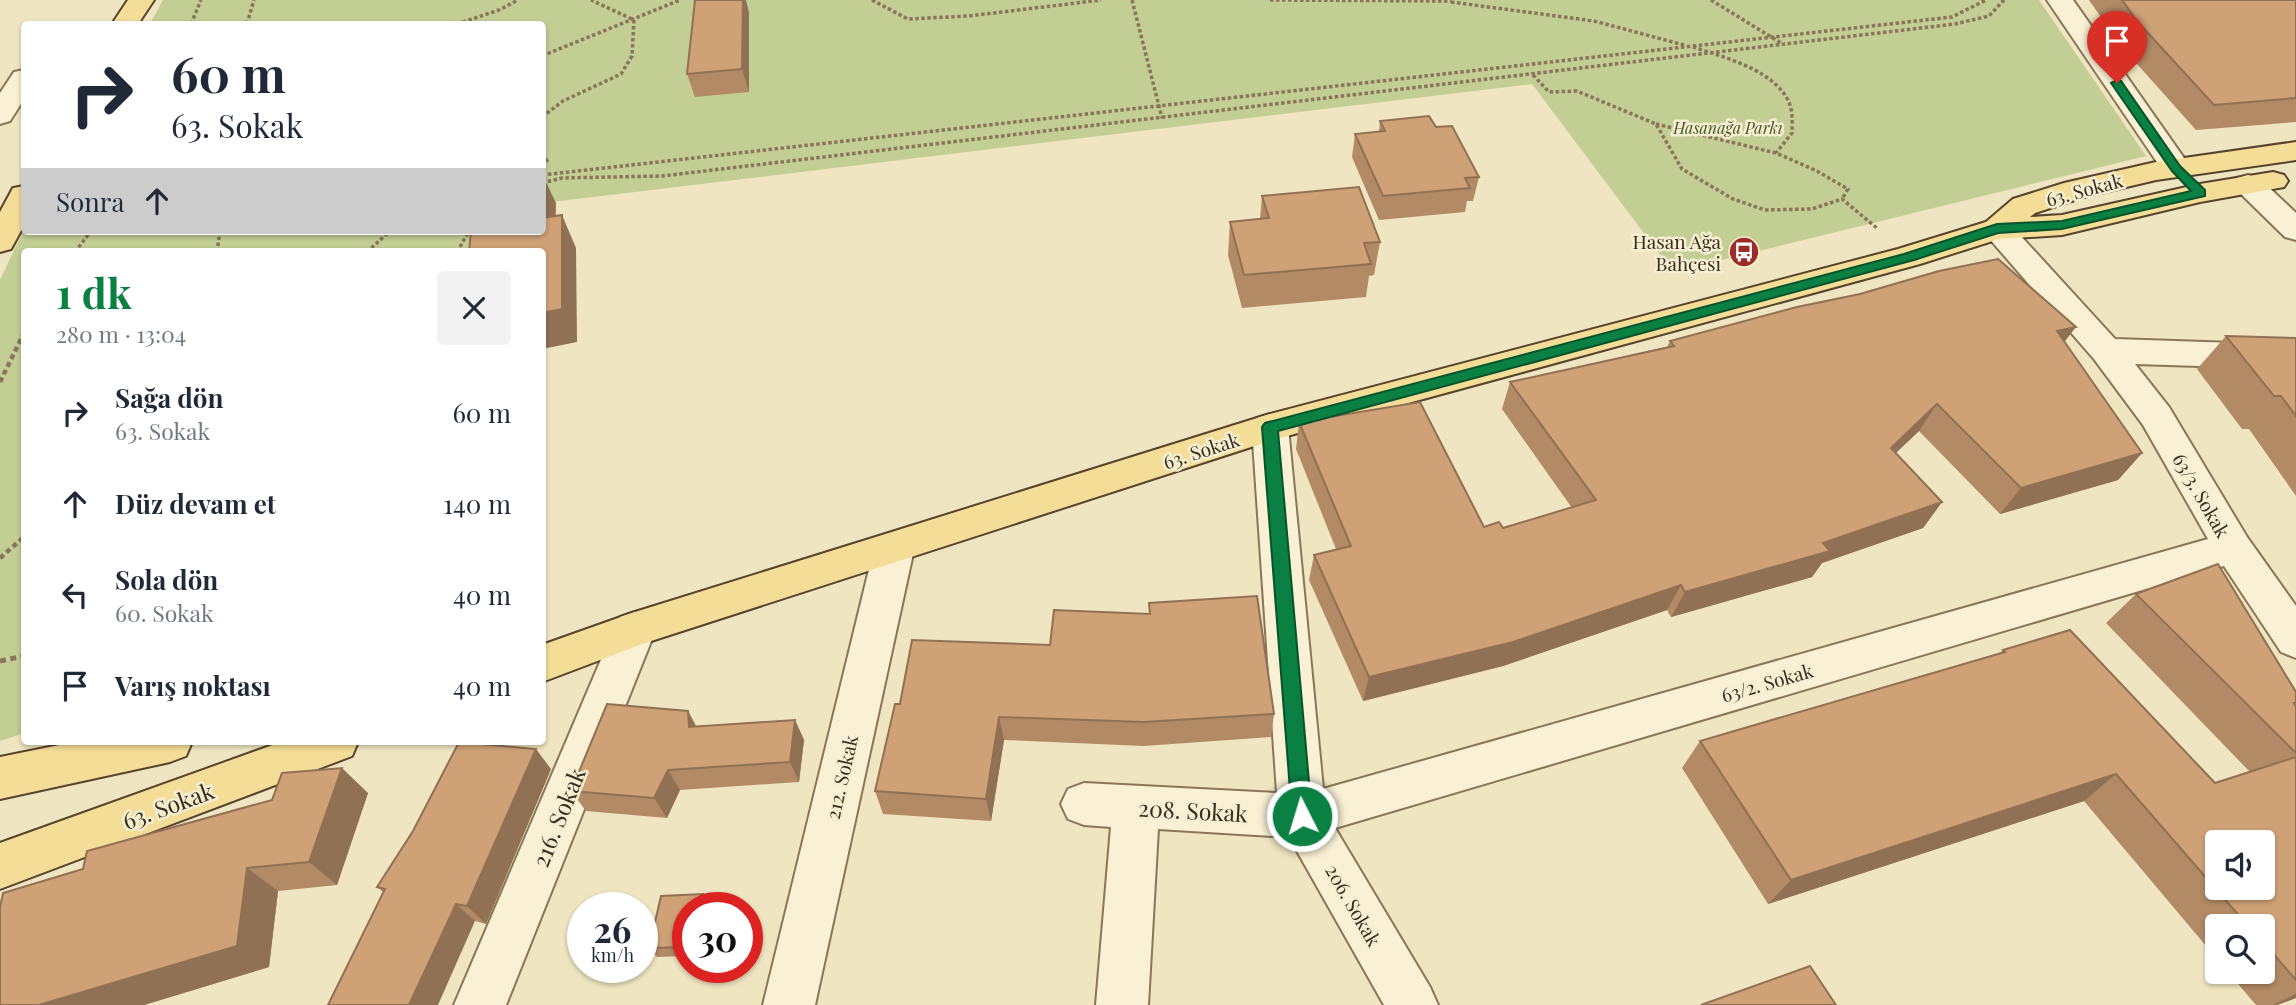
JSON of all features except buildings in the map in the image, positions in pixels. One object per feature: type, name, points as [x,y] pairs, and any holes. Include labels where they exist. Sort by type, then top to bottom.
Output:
[{"type":"main road","points":[[127,21],[141,0]]},
{"type":"main road","name":"63. Sokak","points":[[546,651],[635,629],[894,549],[1270,427],[1909,257],[1997,229],[2024,205],[2088,187],[2176,169],[2296,151]]},
{"type":"main road","points":[[2176,169],[2200,193]]},
{"type":"main road","points":[[1997,229],[2062,225],[2200,193],[2296,178]]},
{"type":"main road","points":[[0,242],[21,201]]},
{"type":"main road","name":"63. Sokak","points":[[546,662],[635,629]]},
{"type":"main road","points":[[0,778],[156,745]]},
{"type":"main road","name":"63. Sokak","points":[[0,866],[328,745]]},
{"type":"street","points":[[2060,0],[2176,169]]},
{"type":"street","points":[[0,115],[21,83]]},
{"type":"street","points":[[2248,184],[2296,230]]},
{"type":"street","name":"63/3. Sokak","points":[[1997,229],[2106,351],[2156,416],[2233,548],[2296,640]]},
{"type":"street","points":[[2106,351],[2296,357]]},
{"type":"street","name":"206. Sokak","points":[[1270,427],[1302,816],[1412,1005]]},
{"type":"street","name":"63/2. Sokak","points":[[1302,816],[2233,548]]},
{"type":"street","name":"212. Sokak","points":[[789,1005],[894,549]]},
{"type":"street","name":"216. Sokak","points":[[480,1005],[635,629]]},
{"type":"street","name":"208. Sokak","points":[[1084,804],[1302,816]]},
{"type":"street","points":[[1122,1005],[1136,807]]},
{"type":"path","points":[[192,21],[201,0]]},
{"type":"path","points":[[248,21],[254,0]]},
{"type":"path","points":[[466,21],[499,10],[517,0]]},
{"type":"path","points":[[591,0],[635,20]]},
{"type":"path","points":[[546,54],[680,0]]},
{"type":"path","points":[[872,0],[908,19],[969,16],[1101,0]]},
{"type":"path","points":[[1132,0],[1161,118]]},
{"type":"path","points":[[1270,0],[1452,1],[1594,21],[1712,53],[1771,81],[1790,102],[1792,132],[1776,153]]},
{"type":"path","points":[[1711,0],[1783,45]]},
{"type":"path","points":[[546,175],[1952,17],[1986,0]]},
{"type":"path","points":[[546,182],[562,178],[662,176],[1955,24],[1989,16],[2004,0]]},
{"type":"path","points":[[546,114],[563,101],[621,74],[632,56],[635,20]]},
{"type":"path","points":[[1533,74],[1549,92],[1577,91],[1657,124],[1776,153],[1817,171],[1848,189],[1842,199],[1812,209],[1765,210],[1733,199],[1682,169],[1657,124]]},
{"type":"path","points":[[1842,199],[1909,257]]},
{"type":"path","points":[[371,248],[386,235]]},
{"type":"path","points":[[0,382],[21,339]]},
{"type":"path","points":[[0,558],[21,540]]},
{"type":"path","points":[[0,661],[21,657]]},
{"type":"green space","name":"Hasanağa Parkı","points":[[163,0],[2039,0],[2146,156],[1673,272],[1532,84],[546,203],[546,21],[152,21]]},
{"type":"green space","points":[[21,235],[485,235],[483,248],[21,248],[21,734],[0,741],[0,280]]},
{"type":"place","name":"Hasan Ağa Bahçesi","points":[[1744,252]]},
{"type":"route","points":[[1302,816],[1270,427],[1909,257],[1997,229],[2062,225],[2200,193],[2176,169],[2117,83]]}]
